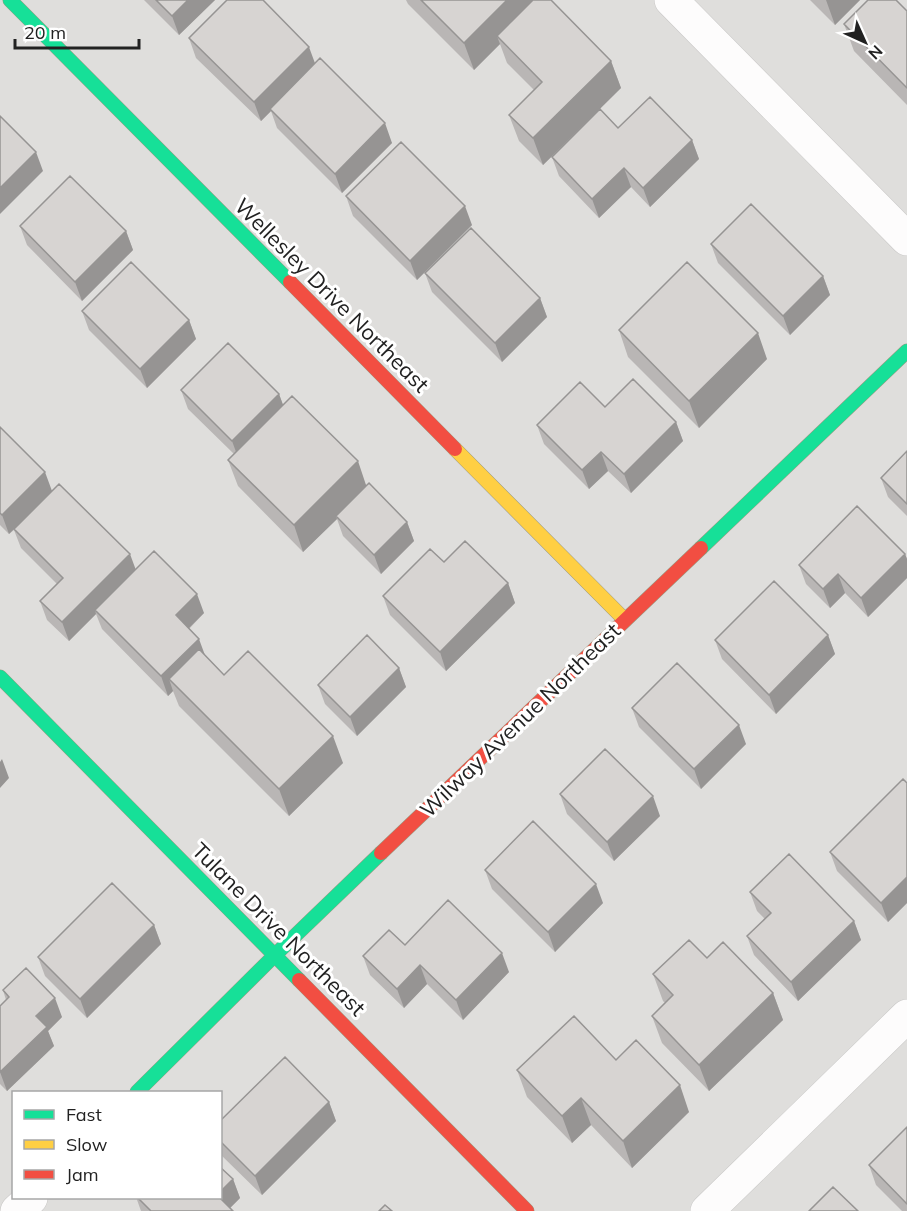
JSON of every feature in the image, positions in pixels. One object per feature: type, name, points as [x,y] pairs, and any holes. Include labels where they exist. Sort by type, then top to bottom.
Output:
[{"type":"street","name":"Wellesley Drive Northeast","points":[[10,0],[625,620]]},
{"type":"street","points":[[671,0],[907,239]]},
{"type":"street","name":"Wilway Avenue Northeast","points":[[138,1091],[275,955],[907,351]]},
{"type":"street","name":"Tulane Drive Northeast","points":[[0,677],[527,1211]]},
{"type":"street","points":[[707,1211],[907,1016]]},
{"type":"street","points":[[17,1211],[29,1199]]},
{"type":"shaded area","points":[[0,0],[907,0],[907,1211],[0,1211]]},
{"type":"building","points":[[156,0],[188,0],[172,16]]},
{"type":"building","points":[[227,0],[263,0],[309,47],[254,102],[189,38]]},
{"type":"building","points":[[421,0],[507,0],[464,43]]},
{"type":"building","points":[[533,0],[551,0],[611,61],[533,138],[509,115],[542,82],[497,36]]},
{"type":"building","points":[[868,0],[896,0],[907,11],[907,88],[844,24]]},
{"type":"building","points":[[320,58],[385,123],[335,174],[270,109]]},
{"type":"building","points":[[650,97],[692,140],[643,188],[624,168],[592,199],[552,157],[600,109],[618,128]]},
{"type":"building","points":[[0,116],[36,152],[0,188]]},
{"type":"building","points":[[401,142],[465,206],[410,261],[346,196]]},
{"type":"building","points":[[70,176],[126,231],[75,282],[20,226]]},
{"type":"building","points":[[751,204],[823,276],[783,316],[711,244]]},
{"type":"building","points":[[471,228],[540,298],[495,343],[425,273]]},
{"type":"building","points":[[131,262],[189,320],[140,369],[82,311]]},
{"type":"building","points":[[687,262],[758,333],[689,401],[619,330]]},
{"type":"building","points":[[228,343],[279,394],[232,441],[181,390]]},
{"type":"building","points":[[633,379],[676,422],[624,474],[601,452],[582,470],[537,425],[580,382],[605,407]]},
{"type":"building","points":[[292,396],[358,461],[294,525],[228,460]]},
{"type":"building","points":[[0,427],[45,472],[2,515],[0,513]]},
{"type":"building","points":[[907,451],[907,504],[881,478]]},
{"type":"building","points":[[369,483],[407,522],[374,555],[336,516]]},
{"type":"building","points":[[59,484],[130,554],[62,622],[40,601],[63,578],[14,529]]},
{"type":"building","points":[[857,506],[905,554],[861,598],[838,574],[823,589],[799,565]]},
{"type":"building","points":[[465,541],[508,583],[440,652],[383,596],[430,549],[444,562]]},
{"type":"building","points":[[154,551],[197,594],[176,615],[199,639],[161,676],[95,610]]},
{"type":"building","points":[[774,581],[828,635],[769,695],[715,640]]},
{"type":"building","points":[[367,635],[399,668],[350,717],[318,685]]},
{"type":"building","points":[[199,649],[224,675],[248,651],[333,736],[279,789],[169,679]]},
{"type":"building","points":[[677,663],[739,725],[694,769],[632,708]]},
{"type":"building","points":[[605,749],[653,796],[607,842],[560,794]]},
{"type":"building","points":[[903,779],[907,783],[907,877],[881,903],[830,852]]},
{"type":"building","points":[[533,821],[596,884],[548,932],[485,870]]},
{"type":"building","points":[[789,854],[854,921],[791,982],[747,936],[771,913],[750,892]]},
{"type":"building","points":[[112,883],[154,925],[80,999],[38,957]]},
{"type":"building","points":[[448,900],[502,953],[456,1000],[420,965],[397,989],[363,956],[389,930],[405,945]]},
{"type":"building","points":[[689,940],[707,958],[723,942],[773,993],[699,1065],[652,1016],[673,995],[653,974]]},
{"type":"building","points":[[26,968],[55,998],[36,1016],[47,1027],[0,1072],[0,1006],[9,997],[3,990]]},
{"type":"building","points":[[574,1016],[616,1060],[636,1040],[680,1085],[623,1141],[581,1098],[562,1116],[517,1070]]},
{"type":"building","points":[[285,1057],[329,1102],[255,1176],[222,1143],[222,1119]]},
{"type":"building","points":[[907,1127],[907,1204],[869,1165]]},
{"type":"building","points":[[222,1169],[233,1179],[222,1190]]},
{"type":"building","points":[[833,1187],[858,1211],[809,1211]]},
{"type":"building","points":[[139,1199],[221,1199],[233,1211],[151,1211]]},
{"type":"building","points":[[385,1205],[392,1211],[379,1211]]},
{"type":"traffic: fast","points":[[10,0],[290,282]]},
{"type":"traffic: fast","points":[[701,548],[907,351]]},
{"type":"traffic: fast","points":[[0,677],[299,980]]},
{"type":"traffic: fast","points":[[138,1091],[381,853]]},
{"type":"traffic: slow","points":[[455,449],[625,620]]},
{"type":"traffic: jam","points":[[290,282],[455,449]]},
{"type":"traffic: jam","points":[[381,853],[701,548]]},
{"type":"traffic: jam","points":[[299,980],[527,1211]]}]
